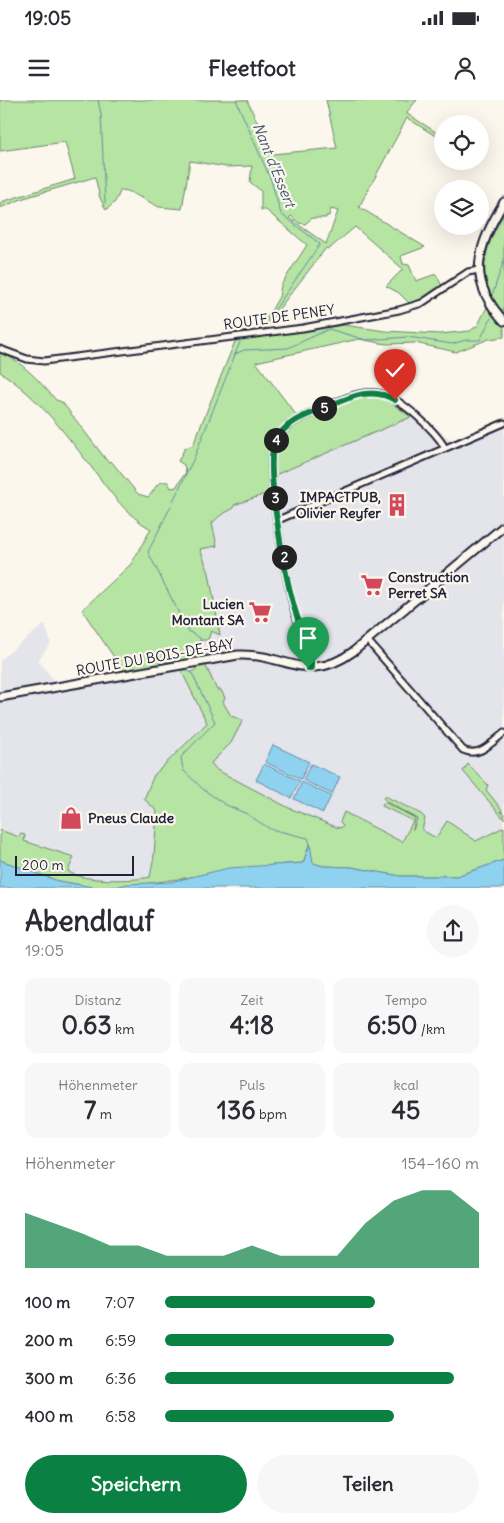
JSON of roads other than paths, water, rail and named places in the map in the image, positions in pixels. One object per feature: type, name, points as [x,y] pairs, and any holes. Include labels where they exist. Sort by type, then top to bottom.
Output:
[{"type":"main road","points":[[504,202],[483,242],[479,270],[484,294],[504,321]]},
{"type":"main road","name":"ROUTE DU BOIS-DE-BAY","points":[[0,697],[238,655],[254,655],[311,668],[339,661],[504,526]]},
{"type":"street","name":"ROUTE DE PENEY","points":[[0,349],[27,360],[44,361],[310,327],[417,305],[438,294],[468,272],[479,270]]},
{"type":"street","points":[[311,668],[310,657],[292,601],[271,468],[272,449],[282,431],[299,418],[355,395],[378,393],[392,398],[404,407],[438,436],[445,448]]},
{"type":"street","points":[[278,520],[504,423]]},
{"type":"street","points":[[367,640],[464,750],[477,752],[504,733]]},
{"type":"water","points":[[273,745],[309,762],[301,779],[265,762]]},
{"type":"water","points":[[264,764],[300,781],[291,798],[256,780]]},
{"type":"water","points":[[311,764],[340,777],[332,794],[303,780]]},
{"type":"water","points":[[302,782],[331,796],[323,813],[294,799]]},
{"type":"water","points":[[310,844],[313,863],[323,866],[351,867],[400,876],[457,876],[504,860],[504,888],[113,888],[127,884],[170,882],[229,868],[303,863]]},
{"type":"water","points":[[0,860],[58,881],[99,888],[0,888]]},
{"type":"waterway","points":[[98,100],[101,114],[105,203]]},
{"type":"waterway","name":"Nant d'Essert","points":[[236,100],[271,180],[281,214],[320,244],[265,324]]},
{"type":"waterway","points":[[493,293],[504,260]]},
{"type":"waterway","points":[[235,354],[244,350],[288,348],[329,329],[366,340],[408,337],[452,344],[466,340],[480,340],[491,318]]},
{"type":"waterway","points":[[173,501],[194,458],[240,342]]},
{"type":"waterway","points":[[171,506],[148,552],[188,631],[200,638],[199,654]]},
{"type":"waterway","points":[[191,671],[215,722],[181,757],[183,770],[204,790],[226,805],[247,814],[270,829],[308,838],[310,844]]},
{"type":"place","name":"IMPACTPUB, Olivier Reyfer","points":[[397,505]]},
{"type":"place","name":"Construction Perret SA","points":[[372,585]]},
{"type":"place","name":"Lucien Montant SA","points":[[260,612]]},
{"type":"place","name":"Pneus Claude","points":[[71,818]]}]
